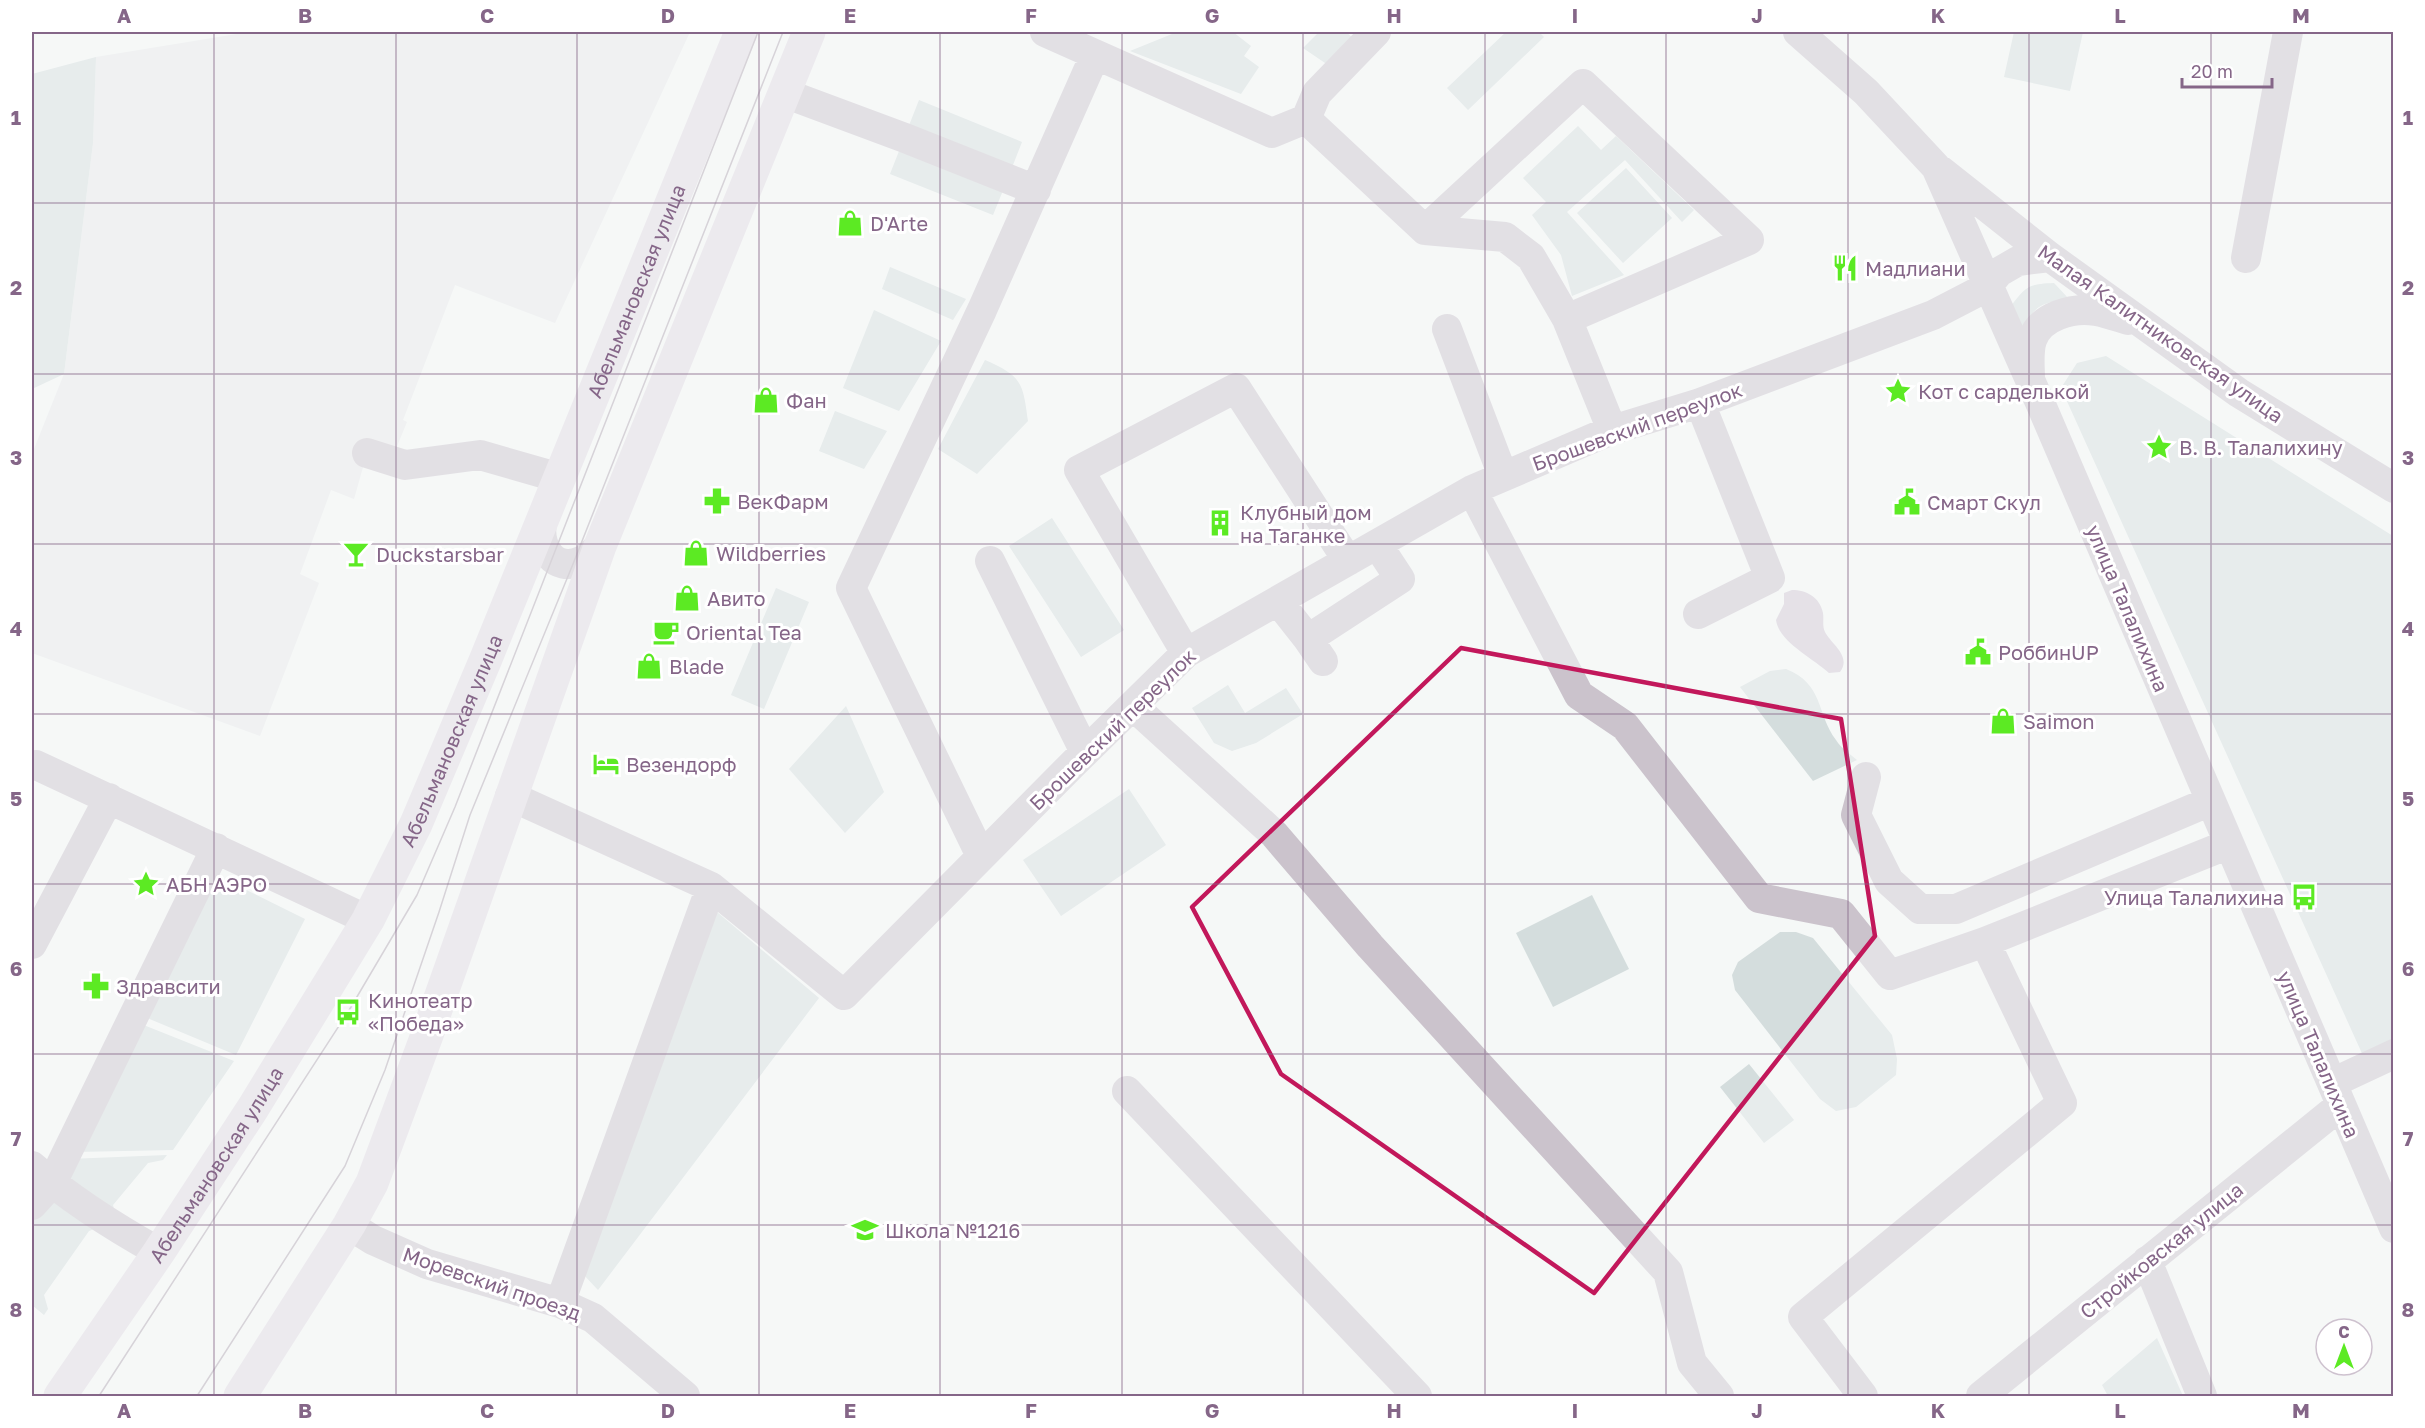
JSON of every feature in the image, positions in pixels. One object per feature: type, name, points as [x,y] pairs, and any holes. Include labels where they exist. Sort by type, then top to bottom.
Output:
[{"type":"main road","name":"Абельмановская улица","points":[[60,1396],[159,1252],[267,1087],[368,921],[416,824],[542,523],[741,32]]},
{"type":"main road","points":[[240,1396],[349,1225],[372,1183],[427,1035],[600,546],[809,32]]},
{"type":"street","points":[[1045,32],[1272,133],[1306,119],[1317,93],[1376,32]]},
{"type":"street","name":"улица Талалихина","points":[[1798,32],[1866,92],[1936,167],[2394,1228]]},
{"type":"street","points":[[2246,258],[2288,32]]},
{"type":"street","points":[[981,856],[850,588],[982,310],[1095,55]]},
{"type":"street","points":[[1425,230],[1583,84],[1749,240],[1567,320]]},
{"type":"street","points":[[784,93],[1036,190]]},
{"type":"street","points":[[1306,119],[1425,230],[1504,237],[1531,257],[1567,320],[1612,430]]},
{"type":"street","name":"Малая Калитниковская улица","points":[[1936,167],[2049,257],[2239,393],[2394,488]]},
{"type":"street","name":"Брошевский переулок","points":[[711,887],[844,995],[1186,653],[1472,489],[1612,430],[1700,403],[1933,315],[1988,287],[1999,272],[2018,261],[2049,257]]},
{"type":"street","points":[[2030,381],[2032,341],[2038,330],[2050,318],[2080,310],[2096,311],[2148,326]]},
{"type":"street","points":[[1447,328],[1503,476]]},
{"type":"street","points":[[1186,653],[1079,470],[1236,388],[1348,561]]},
{"type":"street","points":[[1698,614],[1770,578],[1700,403]]},
{"type":"street","points":[[367,453],[405,465],[480,455],[560,478]]},
{"type":"street","points":[[1472,489],[1579,695],[1625,726],[1759,898],[1840,914],[1890,975],[1985,942],[2229,844]]},
{"type":"street","points":[[542,523],[542,543],[552,559],[573,564],[583,561],[600,546]]},
{"type":"street","points":[[1278,601],[1315,650],[1400,579],[1377,543]]},
{"type":"street","points":[[990,561],[1085,752]]},
{"type":"street","points":[[1133,705],[1274,834],[1370,946],[1668,1272],[1692,1363],[1719,1396]]},
{"type":"street","points":[[36,765],[368,921]]},
{"type":"street","points":[[1866,777],[1856,814],[1890,881],[1920,909],[1956,909],[2211,801]]},
{"type":"street","points":[[510,796],[711,887],[560,1302]]},
{"type":"street","points":[[32,944],[109,798]]},
{"type":"street","points":[[32,1205],[42,1175],[216,848]]},
{"type":"street","points":[[1863,1396],[1803,1317],[2062,1103],[1985,942]]},
{"type":"street","name":"Стройковская улица","points":[[1981,1396],[2147,1261],[2336,1094],[2394,1054]]},
{"type":"street","points":[[1127,1091],[1417,1396]]},
{"type":"street","points":[[42,1175],[113,1226],[159,1252]]},
{"type":"street","name":"Моревский проезд","points":[[349,1225],[373,1240],[427,1264],[560,1302],[593,1318],[685,1396]]},
{"type":"street","points":[[2147,1261],[2202,1396]]},
{"type":"highlighted area","points":[[1461,648],[1841,719],[1875,936],[1594,1293],[1281,1074],[1192,907]]},
{"type":"shaded area","points":[[249,32],[690,32],[555,323],[455,285],[403,420],[407,422],[395,451],[367,453],[354,499],[331,490],[300,574],[319,583],[260,736],[32,653],[32,454],[64,374],[93,143],[96,57]]},
{"type":"shaded area","points":[[1177,32],[1233,32],[1251,46],[1244,56],[1259,67],[1241,94],[1130,51]]},
{"type":"shaded area","points":[[1319,32],[1346,32],[1353,38],[1328,65],[1303,48]]},
{"type":"shaded area","points":[[1506,32],[1539,32],[1544,37],[1468,110],[1447,88]]},
{"type":"shaded area","points":[[2014,32],[2083,32],[2070,91],[2004,77]]},
{"type":"shaded area","points":[[96,57],[93,143],[64,374],[32,389],[32,74]]},
{"type":"shaded area","points":[[919,100],[1022,142],[1011,170],[908,128]]},
{"type":"shaded area","points":[[1578,126],[1601,150],[1616,136],[1694,210],[1682,222],[1625,160],[1567,212],[1624,275],[1572,296],[1561,255],[1532,215],[1546,202],[1523,178]]},
{"type":"shaded area","points":[[901,146],[1004,188],[993,215],[890,174]]},
{"type":"shaded area","points":[[1626,168],[1672,218],[1623,263],[1577,213]]},
{"type":"shaded area","points":[[890,267],[966,299],[953,320],[882,289]]},
{"type":"shaded area","points":[[2054,283],[2069,299],[2039,307],[2021,332],[2011,306],[2029,287]]},
{"type":"shaded area","points":[[874,310],[941,341],[899,411],[843,388]]},
{"type":"shaded area","points":[[2106,356],[2393,536],[2393,1042],[2365,1060],[2061,388],[2077,363]]},
{"type":"shaded area","points":[[985,360],[1014,376],[1022,389],[1028,421],[977,474],[938,449]]},
{"type":"shaded area","points":[[835,411],[887,431],[864,469],[819,451]]},
{"type":"shaded area","points":[[1052,518],[1124,630],[1081,657],[1009,546]]},
{"type":"shaded area","points":[[776,588],[809,602],[764,709],[731,695]]},
{"type":"shaded area","points":[[1792,590],[1812,595],[1819,603],[1823,613],[1825,632],[1839,650],[1844,661],[1840,672],[1829,673],[1790,642],[1778,628],[1776,620],[1784,604],[1784,593]]},
{"type":"shaded area","points":[[1786,669],[1807,683],[1818,700],[1825,720],[1836,740],[1857,760],[1813,781],[1740,687],[1770,671]]},
{"type":"shaded area","points":[[1228,685],[1245,713],[1286,688],[1303,714],[1256,743],[1232,751],[1214,743],[1192,708]]},
{"type":"shaded area","points":[[846,706],[884,792],[845,833],[789,769]]},
{"type":"shaded area","points":[[1129,789],[1166,845],[1061,916],[1023,860]]},
{"type":"shaded area","points":[[210,872],[305,919],[236,1055],[140,1015]]},
{"type":"shaded area","points":[[1592,895],[1629,969],[1553,1007],[1516,933]]},
{"type":"shaded area","points":[[717,912],[819,998],[598,1290],[583,1274]]},
{"type":"shaded area","points":[[1780,932],[1796,932],[1813,938],[1892,1035],[1897,1059],[1896,1075],[1856,1107],[1836,1111],[1820,1099],[1735,990],[1732,975],[1738,962]]},
{"type":"shaded area","points":[[136,1022],[234,1061],[173,1150],[74,1152]]},
{"type":"shaded area","points":[[1749,1064],[1794,1120],[1764,1143],[1720,1087]]},
{"type":"shaded area","points":[[167,1155],[163,1160],[148,1163],[113,1205],[116,1217],[59,1181],[69,1159]]},
{"type":"shaded area","points":[[53,1191],[104,1225],[89,1231],[44,1295],[48,1309],[44,1315],[32,1305],[32,1214]]},
{"type":"shaded area","points":[[2157,1338],[2183,1396],[2108,1396],[2102,1385]]},
{"type":"tram line","points":[[99,1396],[348,1012],[417,895],[455,807],[758,32]]},
{"type":"tram line","points":[[197,1396],[345,1166],[385,1070],[470,815],[573,564],[783,32]]},
{"type":"place","name":"D'Arte","points":[[850,223]]},
{"type":"place","name":"Мадлиани","points":[[1845,268]]},
{"type":"place","name":"Кот с сарделькой","points":[[1898,391]]},
{"type":"place","name":"Фан","points":[[766,400]]},
{"type":"place","name":"В. В. Талалихину","points":[[2159,447]]},
{"type":"place","name":"ВекФарм","points":[[717,501]]},
{"type":"place","name":"Смарт Скул","points":[[1907,502]]},
{"type":"place","name":"Клубный дом на Таганке","points":[[1220,523]]},
{"type":"place","name":"Wildberries","points":[[696,553]]},
{"type":"place","name":"Duckstarsbar","points":[[356,554]]},
{"type":"place","name":"Авито","points":[[687,598]]},
{"type":"place","name":"Oriental Tea","points":[[666,632]]},
{"type":"place","name":"РоббинUP","points":[[1978,652]]},
{"type":"place","name":"Blade","points":[[649,666]]},
{"type":"place","name":"Saimon","points":[[2003,721]]},
{"type":"place","name":"Везендорф","points":[[606,764]]},
{"type":"place","name":"АБН АЭРО","points":[[146,884]]},
{"type":"place","name":"Улица Талалихина","points":[[2304,897]]},
{"type":"place","name":"Здравсити","points":[[96,986]]},
{"type":"place","name":"Кинотеатр «Победа»","points":[[348,1012]]},
{"type":"place","name":"Школа №1216","points":[[865,1230]]}]
